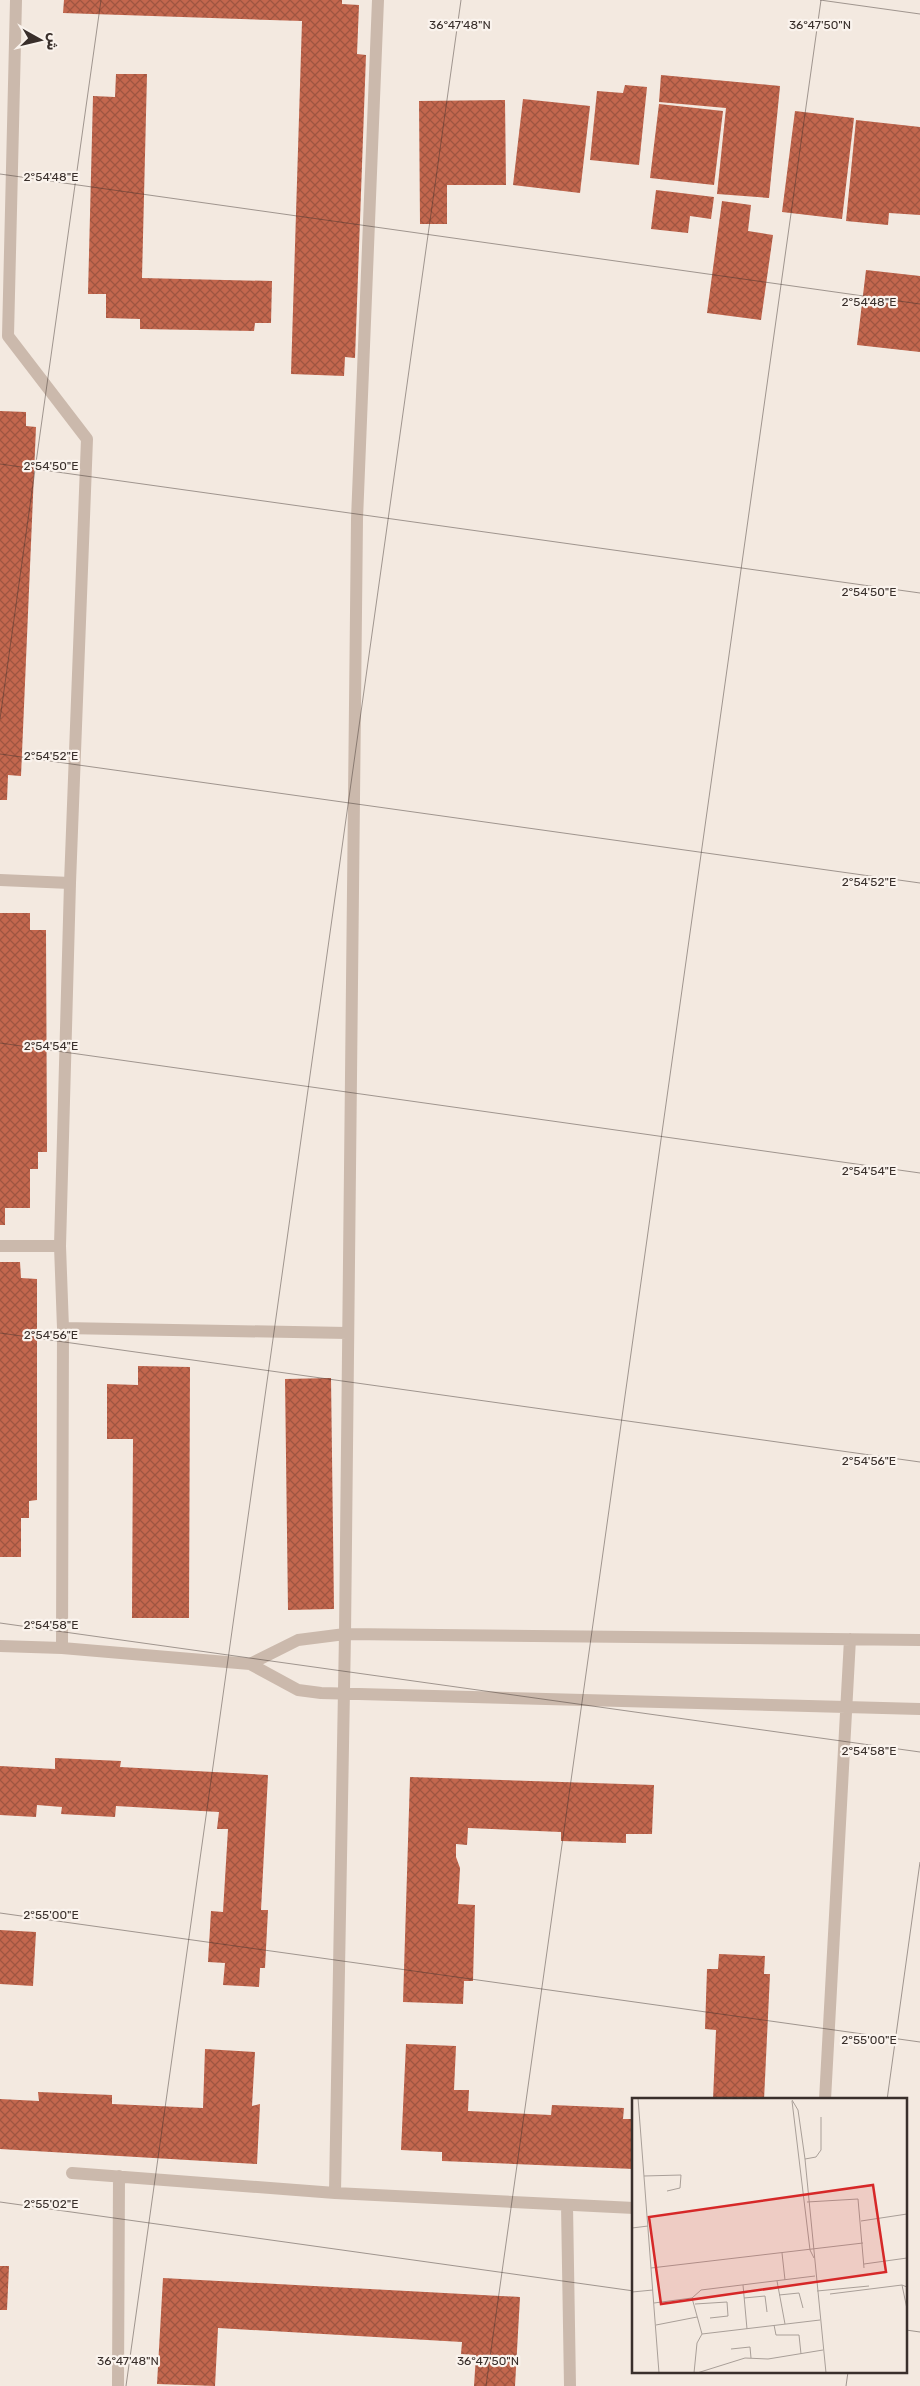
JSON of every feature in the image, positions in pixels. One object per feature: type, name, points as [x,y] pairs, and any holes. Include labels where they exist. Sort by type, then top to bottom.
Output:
[{"type":"street","points":[[16,0],[4,338],[87,439],[70,883],[60,1246],[63,1328],[62,1648]]},
{"type":"street","points":[[336,2193],[345,1634],[357,519],[378,0]]},
{"type":"street","points":[[0,880],[70,883]]},
{"type":"street","points":[[0,1246],[60,1246]]},
{"type":"street","points":[[63,1328],[347,1333]]},
{"type":"street","points":[[250,1664],[298,1640],[345,1634],[920,1640]]},
{"type":"street","points":[[826,2098],[850,1640]]},
{"type":"street","points":[[0,1646],[62,1648],[250,1664],[298,1690],[343,1694],[920,1709]]},
{"type":"street","points":[[72,2173],[336,2193],[632,2208]]},
{"type":"street","points":[[118,2386],[119,2176]]},
{"type":"street","points":[[567,2205],[570,2386]]},
{"type":"building","points":[[64,0],[342,0],[342,4],[359,5],[357,54],[366,55],[355,358],[345,357],[344,376],[291,374],[302,21],[63,13]]},
{"type":"building","points":[[116,74],[147,74],[142,278],[272,281],[271,323],[255,323],[254,331],[140,329],[140,319],[106,318],[106,294],[88,294],[93,96],[115,97]]},
{"type":"building","points":[[661,75],[780,86],[769,198],[717,194],[726,108],[659,102]]},
{"type":"building","points":[[625,85],[647,87],[639,165],[590,160],[597,91],[623,93]]},
{"type":"building","points":[[523,99],[590,106],[580,193],[513,185]]},
{"type":"building","points":[[505,100],[506,185],[447,185],[447,224],[420,224],[419,101]]},
{"type":"building","points":[[659,104],[723,111],[714,185],[650,178]]},
{"type":"building","points":[[795,111],[854,118],[842,219],[782,212]]},
{"type":"building","points":[[856,120],[920,127],[920,215],[889,213],[888,225],[846,221]]},
{"type":"building","points":[[656,190],[714,197],[711,219],[690,216],[688,233],[651,229]]},
{"type":"building","points":[[722,201],[751,205],[748,231],[773,235],[761,320],[707,313]]},
{"type":"building","points":[[866,270],[920,276],[920,352],[857,345]]},
{"type":"building","points":[[0,411],[26,412],[26,426],[36,427],[21,776],[8,775],[7,800],[0,800]]},
{"type":"building","points":[[0,913],[30,913],[30,930],[46,930],[47,1152],[38,1152],[38,1169],[30,1169],[30,1208],[5,1208],[5,1225],[0,1225]]},
{"type":"building","points":[[0,1262],[20,1262],[21,1278],[37,1279],[37,1500],[29,1501],[29,1518],[21,1518],[21,1557],[0,1557]]},
{"type":"building","points":[[138,1366],[190,1367],[189,1618],[132,1618],[133,1439],[107,1439],[107,1384],[138,1385]]},
{"type":"building","points":[[331,1378],[334,1609],[288,1610],[285,1379]]},
{"type":"building","points":[[55,1758],[121,1761],[120,1767],[268,1775],[261,1910],[268,1910],[265,1968],[260,1968],[259,1987],[223,1985],[225,1963],[208,1962],[211,1911],[223,1912],[228,1829],[217,1829],[219,1812],[116,1806],[115,1817],[61,1814],[62,1807],[37,1805],[36,1817],[0,1815],[0,1766],[55,1769]]},
{"type":"building","points":[[410,1777],[654,1785],[652,1834],[626,1834],[626,1843],[561,1841],[561,1832],[468,1828],[467,1845],[456,1844],[456,1857],[460,1868],[458,1904],[475,1905],[473,1981],[464,1981],[463,2004],[403,2002]]},
{"type":"building","points":[[0,1930],[36,1932],[33,1986],[0,1984]]},
{"type":"building","points":[[719,1954],[765,1956],[764,1974],[770,1974],[764,2098],[713,2098],[716,2030],[705,2029],[707,1969],[718,1969]]},
{"type":"building","points":[[406,2044],[456,2046],[454,2090],[469,2090],[468,2111],[551,2115],[552,2105],[624,2108],[623,2119],[632,2119],[632,2169],[442,2161],[442,2152],[401,2150]]},
{"type":"building","points":[[205,2049],[255,2052],[252,2106],[260,2104],[257,2164],[0,2149],[0,2099],[39,2101],[38,2092],[112,2095],[112,2104],[203,2108]]},
{"type":"building","points":[[0,2266],[9,2266],[7,2310],[0,2310]]},
{"type":"building","points":[[163,2278],[520,2297],[515,2386],[474,2386],[476,2355],[461,2354],[462,2342],[218,2328],[215,2386],[157,2384]]}]
